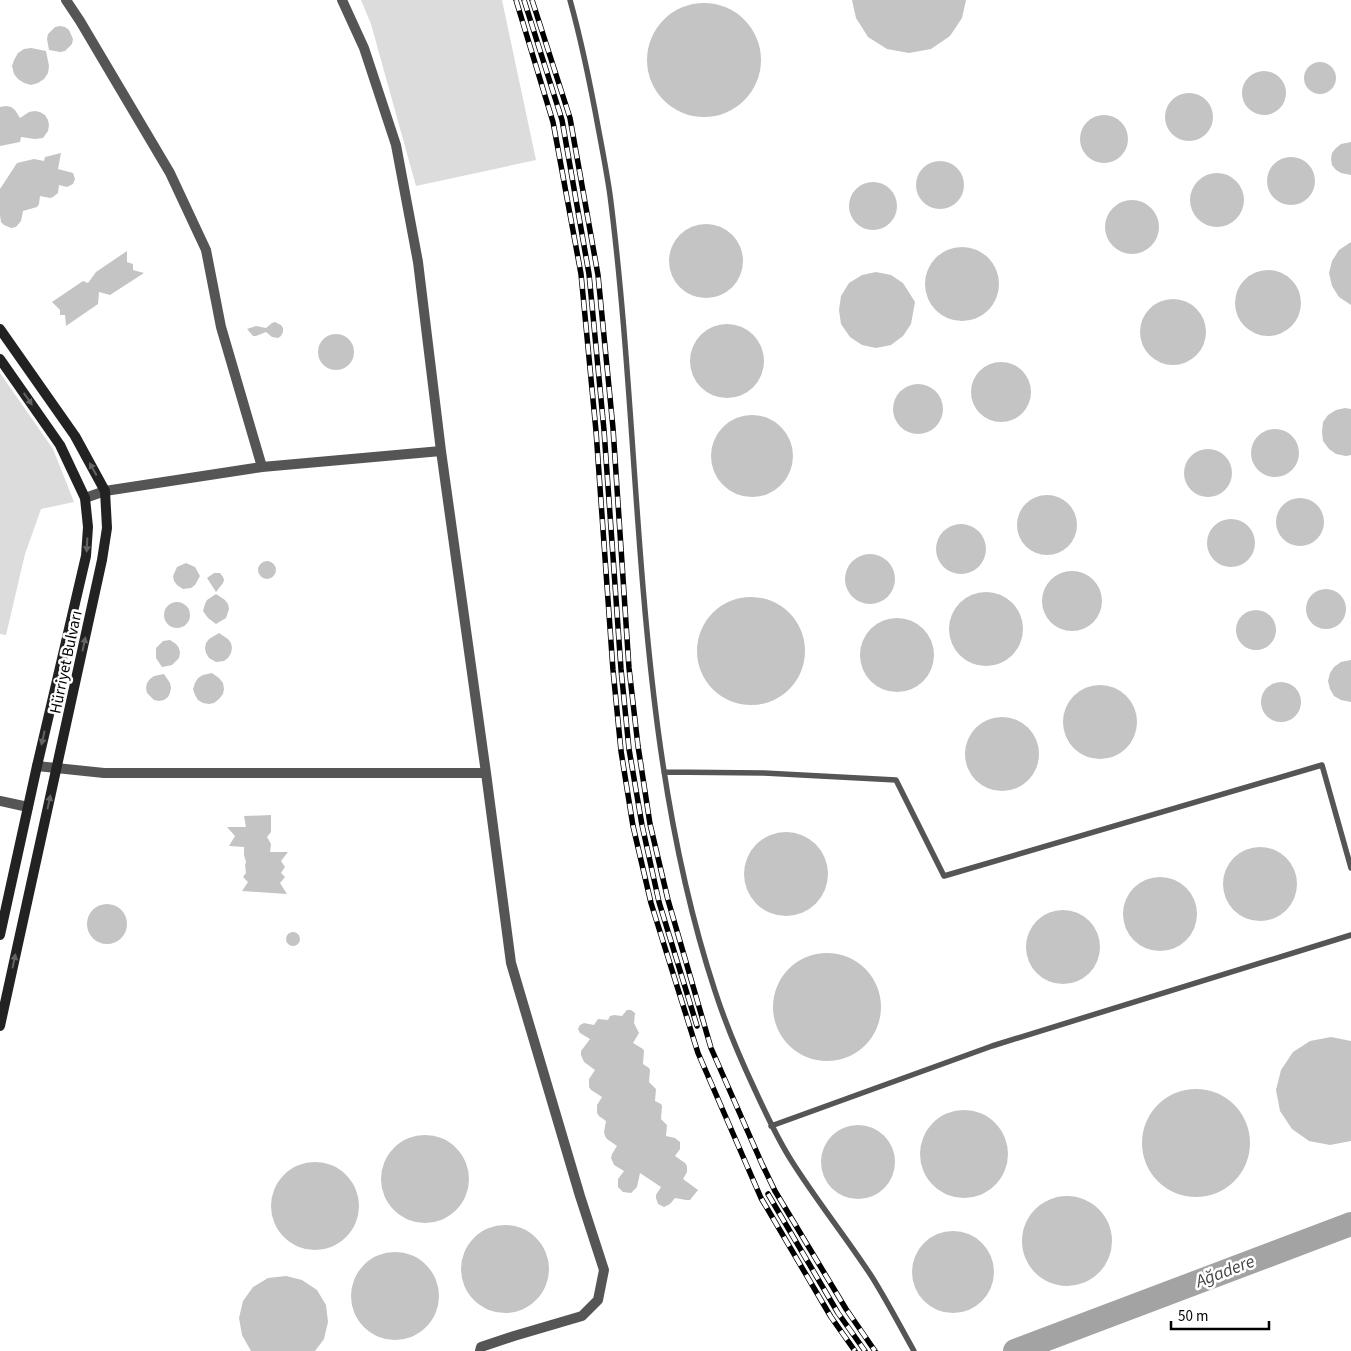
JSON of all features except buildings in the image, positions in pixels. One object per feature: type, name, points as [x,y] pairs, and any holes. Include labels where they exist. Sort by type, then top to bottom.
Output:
[{"type":"main road","name":"Hürriyet Bulvarı","points":[[0,329],[75,436],[105,491],[106,528],[102,560],[0,1026]]},
{"type":"main road","name":"Hürriyet Bulvarı","points":[[0,359],[60,445],[85,498],[88,527],[86,556],[0,935]]},
{"type":"street","points":[[66,0],[170,173],[206,250],[221,327],[262,467]]},
{"type":"street","points":[[342,0],[364,48],[396,145],[418,262],[441,451],[511,963],[580,1196],[604,1270],[598,1300],[582,1316],[481,1347],[480,1351]]},
{"type":"street","points":[[85,498],[105,491],[262,467],[441,451]]},
{"type":"street","points":[[37,766],[104,773],[486,773]]},
{"type":"street","points":[[0,802],[28,807]]},
{"type":"lane","points":[[570,0],[592,94],[610,192],[624,319],[642,566],[656,715],[680,865],[697,934],[735,1048],[771,1126],[790,1160],[872,1277],[914,1351]]},
{"type":"lane","points":[[664,772],[764,773],[896,780],[944,876],[1322,765],[1351,868]]},
{"type":"lane","points":[[771,1126],[992,1046],[1351,935]]},
{"type":"shaded area","points":[[361,0],[502,0],[536,160],[416,186],[371,24]]},
{"type":"shaded area","points":[[0,373],[53,449],[74,502],[41,509],[25,554],[6,635],[0,634]]},
{"type":"waterway","name":"Ağadere","points":[[1015,1351],[1351,1224]]},
{"type":"railway","points":[[516,0],[553,122],[581,274],[596,431],[613,670],[621,751],[633,826],[651,903],[698,1053],[761,1198],[831,1317],[855,1351]]},
{"type":"railway","points":[[524,0],[562,120],[589,274],[604,430],[621,669],[629,749],[642,825],[659,902],[697,1026]]},
{"type":"railway","points":[[532,0],[570,118],[598,275],[613,428],[629,668],[650,824],[668,900],[711,1048],[762,1164],[775,1191],[846,1309],[875,1351]]},
{"type":"railway","points":[[768,1194],[838,1313],[865,1351]]}]
